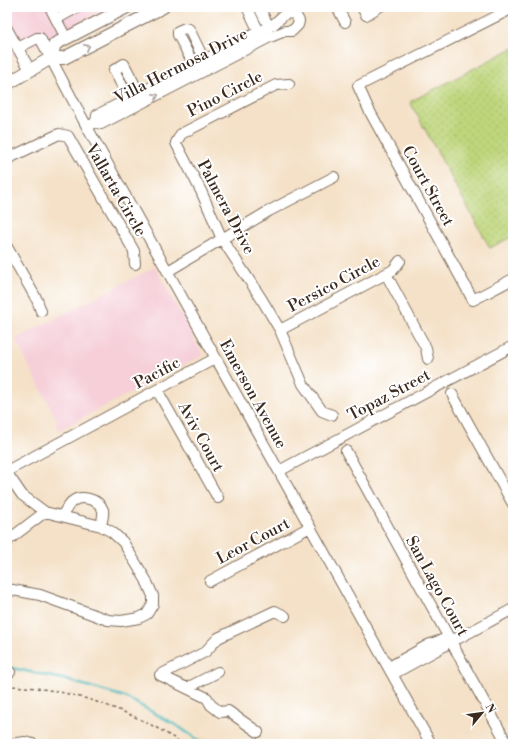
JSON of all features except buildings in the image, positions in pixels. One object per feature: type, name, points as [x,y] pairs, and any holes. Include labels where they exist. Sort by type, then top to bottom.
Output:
[{"type":"main road","points":[[51,58],[55,44],[127,7]]},
{"type":"main road","points":[[7,84],[51,58],[64,58],[164,7]]},
{"type":"street","points":[[50,7],[66,38]]},
{"type":"street","points":[[56,19],[78,7]]},
{"type":"street","points":[[247,7],[265,32]]},
{"type":"street","points":[[258,7],[265,32]]},
{"type":"street","points":[[337,7],[345,22]]},
{"type":"street","points":[[362,7],[366,15],[379,7]]},
{"type":"street","name":"Court Street","points":[[512,12],[504,11],[358,86],[369,110],[473,300],[491,294],[513,279]]},
{"type":"street","points":[[7,29],[30,70]]},
{"type":"street","name":"Villa Hermosa Drive","points":[[91,124],[101,124],[135,98],[265,32]]},
{"type":"street","name":"Emerson Avenue","points":[[18,48],[37,38],[40,38],[91,124],[168,271],[431,744]]},
{"type":"street","name":"Pino Circle","points":[[177,138],[181,134],[276,85],[289,84]]},
{"type":"street","name":"Vallarta Circle","points":[[7,159],[59,134],[68,136],[134,251],[135,264]]},
{"type":"street","name":"Palmera Drive","points":[[177,138],[176,143],[179,152],[201,191],[222,240],[261,298],[280,330],[303,384],[322,410],[332,416]]},
{"type":"street","points":[[168,271],[222,240],[268,211],[334,177]]},
{"type":"street","points":[[7,246],[37,300],[41,311]]},
{"type":"street","name":"Persico Circle","points":[[280,330],[393,270],[400,261]]},
{"type":"street","points":[[386,274],[426,348],[428,359]]},
{"type":"street","name":"Topaz Street","points":[[279,471],[513,346]]},
{"type":"street","name":"Pacific","points":[[7,472],[216,358]]},
{"type":"street","name":"Aviv Court","points":[[157,390],[218,498]]},
{"type":"street","points":[[452,394],[513,504]]},
{"type":"street","name":"San Lago Court","points":[[346,450],[503,736]]},
{"type":"street","points":[[7,472],[22,495],[44,512],[101,526],[112,532],[123,542],[146,580],[153,596],[153,604],[147,614],[140,618],[121,621],[108,620],[40,595],[7,589]]},
{"type":"street","points":[[62,516],[71,502],[78,498],[88,498],[97,502],[102,509],[103,517],[101,526]]},
{"type":"street","points":[[7,540],[44,512]]},
{"type":"street","name":"Leor Court","points":[[210,581],[310,527]]},
{"type":"street","points":[[391,670],[421,654],[442,640],[459,638],[513,609]]},
{"type":"street","points":[[258,732],[228,711],[220,712],[211,706],[207,698],[160,675],[205,652],[218,638],[275,611],[285,616]]},
{"type":"street","points":[[187,688],[218,672]]},
{"type":"street","points":[[10,744],[25,742],[33,744]]},
{"type":"path","points":[[7,686],[32,686],[100,703],[140,719],[183,744]]},
{"type":"shaded area","points":[[110,7],[7,59],[7,8]]},
{"type":"shaded area","points":[[155,267],[203,355],[59,430],[55,422],[57,420],[15,339]]},
{"type":"green space","points":[[513,48],[513,236],[490,248],[410,102]]},
{"type":"waterway","points":[[7,667],[63,679],[125,697],[176,725],[204,744]]}]
